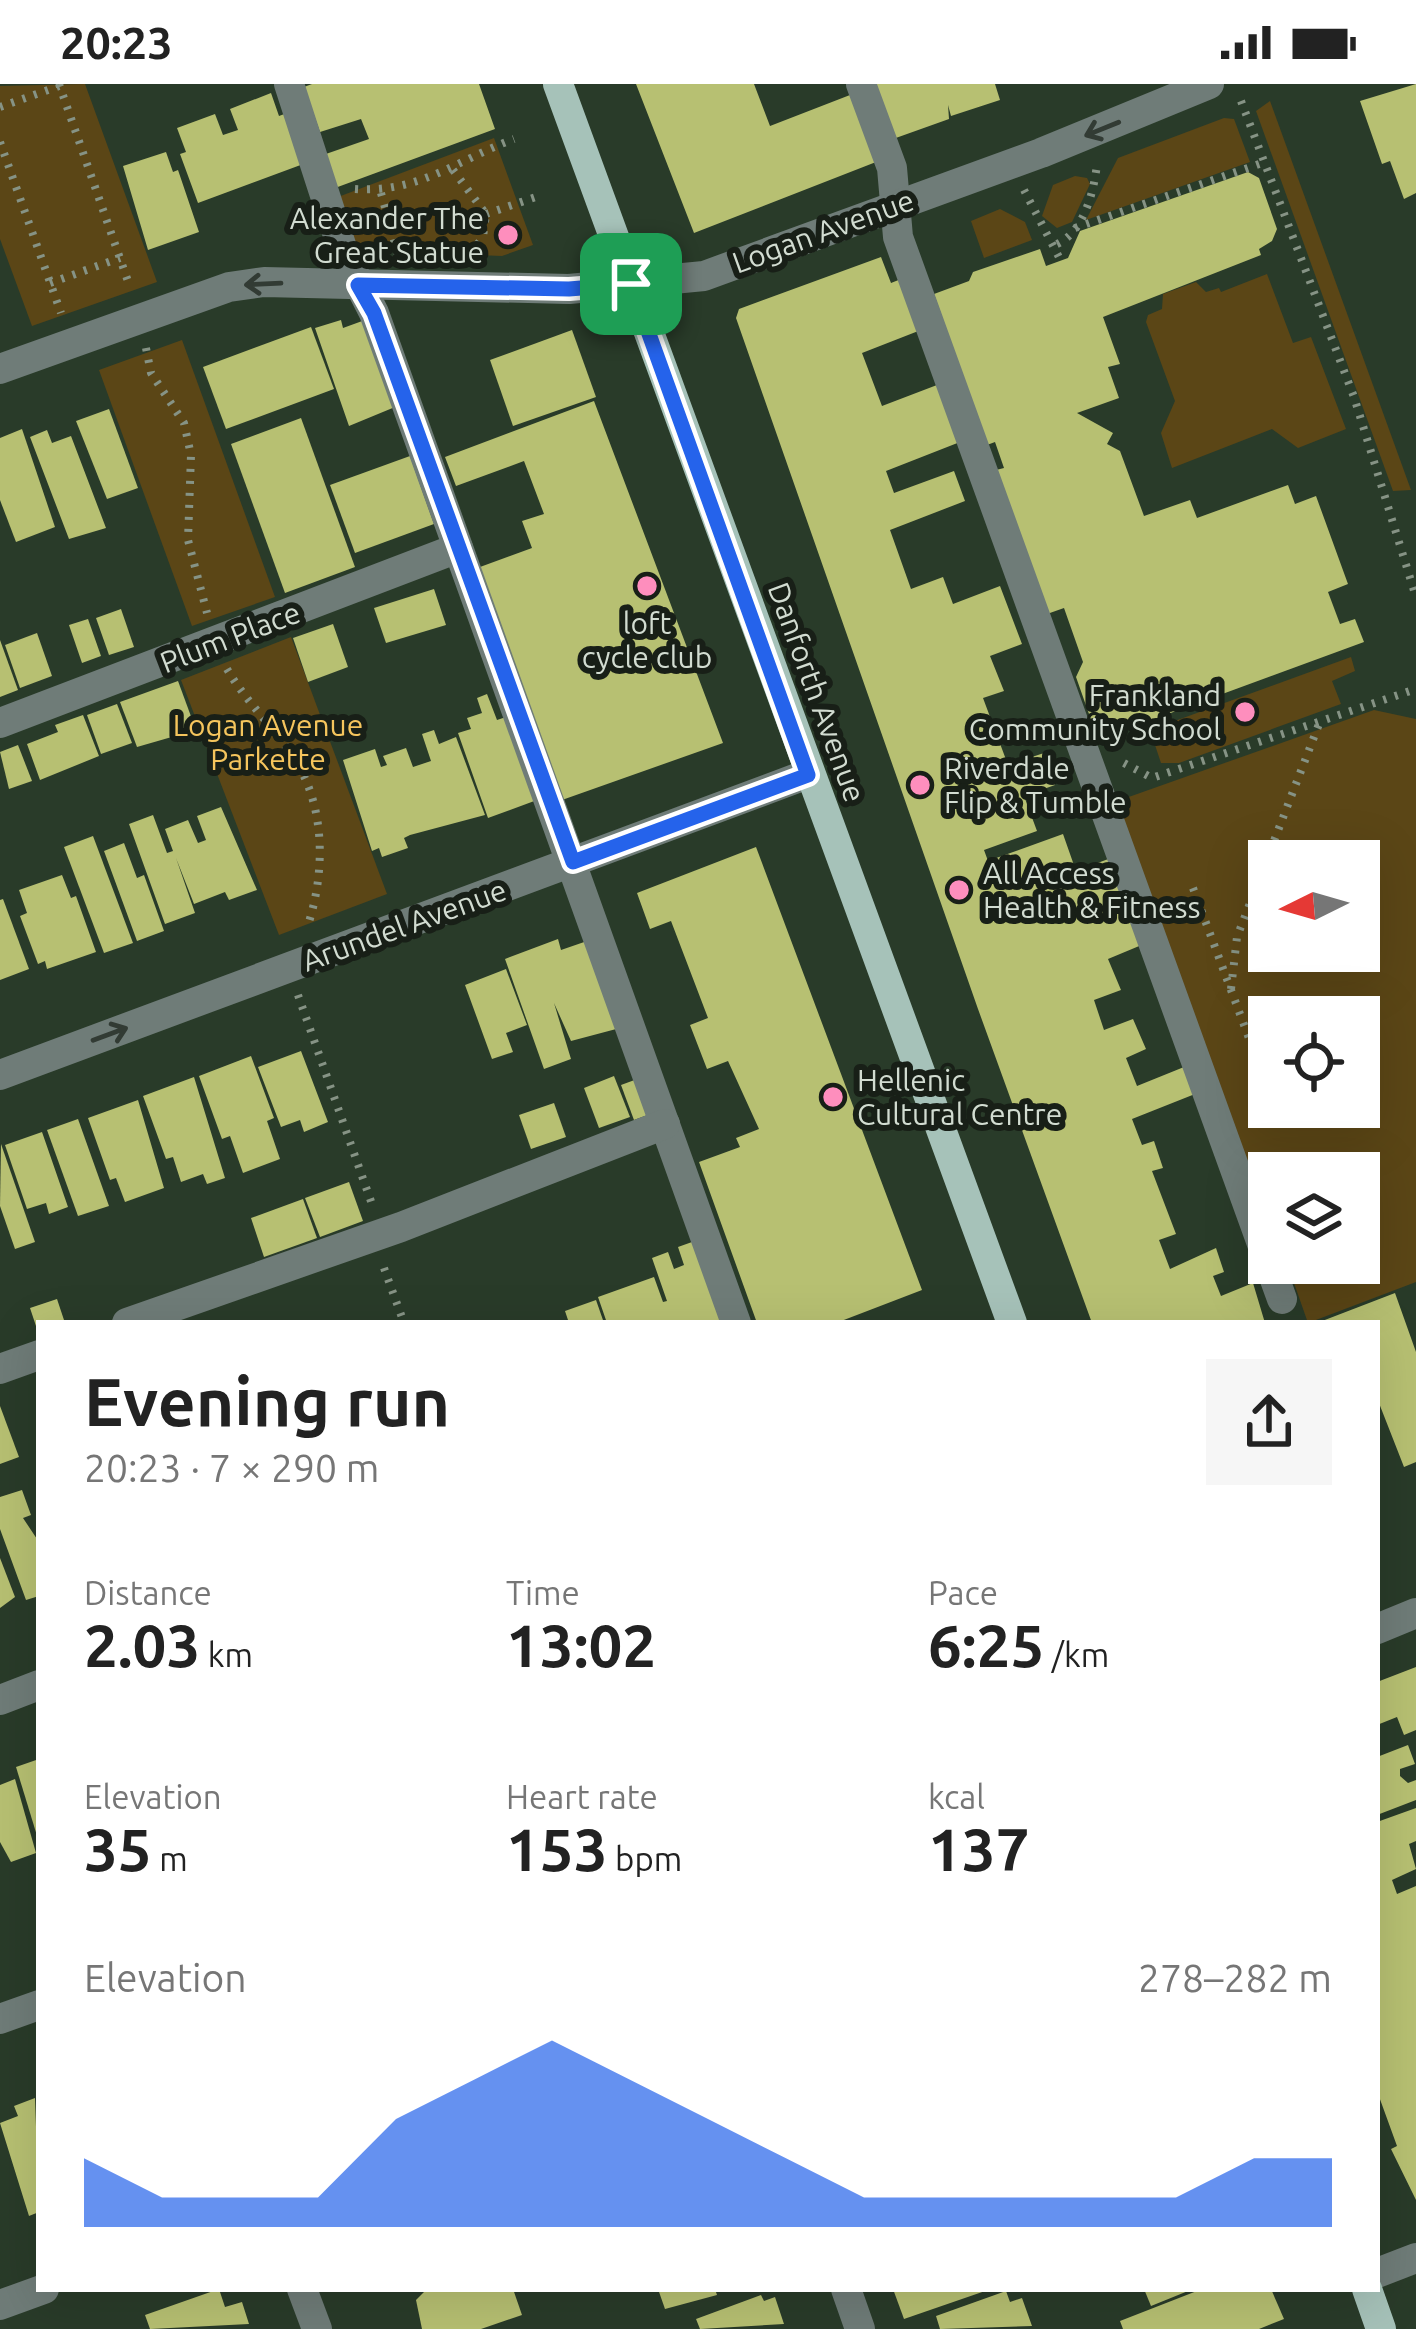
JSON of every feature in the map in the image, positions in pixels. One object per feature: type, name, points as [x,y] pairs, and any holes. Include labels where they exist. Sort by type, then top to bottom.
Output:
[{"type":"main road","name":"Danforth Avenue","points":[[558,84],[1011,1320]]},
{"type":"main road","points":[[1368,2292],[1382,2329]]},
{"type":"street","points":[[289,84],[326,198],[358,285],[374,313],[735,1320]]},
{"type":"street","points":[[861,84],[892,168],[898,237],[1282,1299]]},
{"type":"street","name":"Logan Avenue","points":[[0,369],[229,287],[264,282],[569,289],[704,276],[1041,153],[1209,84]]},
{"type":"street","name":"Plum Place","points":[[0,723],[458,548]]},
{"type":"street","name":"Arundel Avenue","points":[[0,1075],[808,775]]},
{"type":"street","points":[[135,1320],[665,1124]]},
{"type":"street","points":[[0,1370],[36,1356]]},
{"type":"street","points":[[1380,1628],[1416,1613]]},
{"type":"street","points":[[0,1700],[36,1686]]},
{"type":"street","points":[[0,2019],[36,2006]]},
{"type":"street","points":[[1380,2272],[1416,2258]]},
{"type":"street","points":[[0,2305],[36,2292]]},
{"type":"street","points":[[303,2292],[316,2329]]},
{"type":"street","points":[[847,2292],[860,2329]]},
{"type":"path","points":[[0,107],[59,85],[133,295]]},
{"type":"path","points":[[1241,101],[1354,397],[1416,597]]},
{"type":"path","points":[[326,198],[358,189],[381,193],[453,170],[463,157],[514,139]]},
{"type":"path","points":[[0,142],[64,320]]},
{"type":"path","points":[[1075,228],[1094,189],[1098,158]]},
{"type":"path","points":[[1057,244],[1075,228],[1265,161]]},
{"type":"path","points":[[453,170],[486,214],[483,237],[466,259]]},
{"type":"path","points":[[1023,188],[1036,222],[1057,244],[1061,261]]},
{"type":"path","points":[[381,193],[399,256]]},
{"type":"path","points":[[486,214],[536,196]]},
{"type":"path","points":[[50,284],[120,257]]},
{"type":"path","points":[[146,348],[151,374],[184,423],[191,455],[188,540],[209,621]]},
{"type":"path","points":[[224,663],[296,761],[310,795],[320,844],[319,892],[306,932]]},
{"type":"path","points":[[1116,747],[1124,763],[1152,778],[1416,689]]},
{"type":"path","points":[[1231,989],[1237,938],[1320,724]]},
{"type":"path","points":[[1193,888],[1248,1035]]},
{"type":"path","points":[[297,991],[377,1218],[376,1245],[403,1320]]},
{"type":"green space","points":[[85,84],[157,282],[32,326],[0,239],[0,86]]},
{"type":"green space","points":[[1270,101],[1411,490],[1393,491],[1256,111]]},
{"type":"green space","points":[[1224,118],[1234,119],[1250,162],[1086,220],[1118,158]]},
{"type":"green space","points":[[494,138],[533,245],[502,256],[356,250],[338,197]]},
{"type":"green space","points":[[1075,176],[1087,178],[1090,184],[1072,222],[1057,228],[1042,216],[1053,185]]},
{"type":"green space","points":[[1000,209],[1025,222],[1032,240],[984,258],[971,221]]},
{"type":"green space","points":[[1267,274],[1293,343],[1311,337],[1346,429],[1298,448],[1272,429],[1172,468],[1161,433],[1175,401],[1146,322],[1148,315],[1162,309],[1163,294],[1196,282],[1206,292],[1219,288],[1221,292]]},
{"type":"green space","name":"Logan Avenue Parkette","points":[[182,340],[275,597],[192,626],[99,370]]},
{"type":"green space","name":"Logan Avenue Parkette","points":[[291,637],[387,894],[279,935],[181,680]]},
{"type":"green space","points":[[1351,657],[1355,671],[1332,681],[1341,704],[1179,763],[1161,763],[1150,730]]},
{"type":"green space","points":[[1374,710],[1416,719],[1416,1282],[1307,1320],[1294,1284],[1380,1284],[1380,1152],[1248,1152],[1248,1183],[1109,804]]},
{"type":"building","points":[[479,84],[495,129],[335,188],[323,155],[369,139],[361,119],[320,132],[304,87]]},
{"type":"building","points":[[636,84],[754,84],[770,126],[850,95],[876,162],[694,233]]},
{"type":"building","points":[[874,84],[995,84],[1000,100],[951,116],[948,105],[949,119],[893,139]]},
{"type":"building","points":[[1416,84],[1416,193],[1404,199],[1390,161],[1382,164],[1360,101]]},
{"type":"building","points":[[271,93],[279,116],[287,113],[306,163],[198,203],[180,154],[186,152],[177,128],[215,114],[223,135],[238,130],[230,109]]},
{"type":"building","points":[[166,152],[173,172],[178,170],[199,232],[148,250],[123,166]]},
{"type":"building","points":[[1248,172],[1259,178],[1277,229],[1272,241],[1259,249],[1261,255],[1103,317],[1120,364],[1108,367],[1119,398],[1077,413],[1113,433],[1107,444],[1120,451],[1144,516],[1190,500],[1197,518],[1288,485],[1295,504],[1316,496],[1348,584],[1328,592],[1340,624],[1355,619],[1364,642],[1119,732],[1116,724],[1095,731],[1076,677],[1083,662],[1064,608],[1047,614],[996,470],[1004,468],[995,442],[987,445],[934,294],[969,281],[973,272],[1040,249],[1046,266],[1068,258],[1080,231]]},
{"type":"building","points":[[881,257],[891,283],[906,277],[926,328],[862,353],[882,406],[937,385],[960,442],[886,471],[894,493],[954,471],[965,501],[890,530],[911,589],[943,577],[953,604],[1000,586],[1022,644],[990,656],[1004,691],[983,698],[1008,765],[1044,753],[1055,785],[1024,796],[1037,831],[984,850],[988,861],[1063,834],[1076,871],[1111,858],[1144,944],[1108,959],[1121,990],[1094,1000],[1104,1030],[1133,1019],[1146,1049],[1126,1058],[1137,1086],[1184,1067],[1195,1094],[1132,1119],[1142,1145],[1154,1141],[1163,1168],[1152,1171],[1176,1234],[1159,1240],[1170,1269],[1216,1248],[1224,1272],[1213,1276],[1221,1296],[1253,1284],[1264,1320],[1091,1320],[736,318],[739,309]]},
{"type":"building","points":[[341,320],[343,328],[365,320],[395,407],[349,426],[315,328]]},
{"type":"building","points":[[311,327],[334,389],[226,429],[203,367]]},
{"type":"building","points":[[572,330],[596,397],[513,426],[490,360]]},
{"type":"building","points":[[594,401],[723,743],[562,800],[480,567],[532,548],[522,521],[544,514],[524,461],[456,486],[445,457]]},
{"type":"building","points":[[109,409],[138,488],[107,499],[76,421]]},
{"type":"building","points":[[301,418],[355,567],[285,593],[231,444]]},
{"type":"building","points":[[22,429],[55,527],[16,542],[0,500],[0,438]]},
{"type":"building","points":[[47,430],[52,443],[71,436],[106,528],[69,539],[30,437]]},
{"type":"building","points":[[410,456],[434,524],[355,553],[330,485]]},
{"type":"building","points":[[434,589],[446,625],[386,643],[374,608]]},
{"type":"building","points":[[121,609],[134,647],[109,655],[96,618]]},
{"type":"building","points":[[88,619],[101,656],[82,663],[69,625]]},
{"type":"building","points":[[333,624],[348,667],[308,682],[293,638]]},
{"type":"building","points":[[37,633],[52,676],[20,688],[5,645]]},
{"type":"building","points":[[0,640],[18,690],[0,697]]},
{"type":"building","points":[[178,681],[196,730],[137,747],[120,702]]},
{"type":"building","points":[[487,694],[497,720],[506,717],[537,800],[488,818],[458,733],[471,729],[467,718],[482,713],[477,698]]},
{"type":"building","points":[[117,704],[132,743],[101,754],[87,715]]},
{"type":"building","points":[[83,715],[99,756],[40,780],[27,744],[58,732],[55,725]]},
{"type":"building","points":[[434,730],[439,744],[456,737],[485,815],[410,835],[404,838],[408,848],[382,857],[379,848],[372,851],[343,760],[375,749],[381,767],[387,765],[383,756],[406,748],[413,767],[431,761],[422,734]]},
{"type":"building","points":[[18,745],[32,781],[9,789],[0,752]]},
{"type":"building","points":[[221,807],[257,890],[229,900],[225,892],[194,904],[176,858],[195,913],[165,924],[129,824],[153,815],[167,853],[173,851],[165,829],[188,820],[198,843],[206,840],[197,816]]},
{"type":"building","points":[[93,836],[133,943],[104,953],[64,847]]},
{"type":"building","points":[[124,843],[137,878],[144,875],[164,931],[137,941],[104,851]]},
{"type":"building","points":[[756,847],[922,1290],[844,1320],[756,1320],[699,1162],[740,1147],[736,1138],[759,1129],[728,1061],[707,1069],[690,1025],[708,1018],[671,921],[650,929],[637,893]]},
{"type":"building","points":[[62,875],[71,898],[76,896],[96,952],[47,969],[45,961],[38,964],[20,916],[27,913],[19,890]]},
{"type":"building","points":[[0,900],[29,969],[0,980]]},
{"type":"building","points":[[558,939],[561,950],[590,940],[620,1028],[571,1041],[554,1003],[571,1059],[544,1069],[505,959]]},
{"type":"building","points":[[506,969],[527,1025],[506,1033],[513,1052],[492,1059],[465,985]]},
{"type":"building","points":[[301,1051],[328,1122],[304,1132],[300,1120],[281,1127],[258,1067]]},
{"type":"building","points":[[251,1056],[274,1118],[267,1121],[280,1159],[243,1173],[230,1136],[222,1139],[199,1076]]},
{"type":"building","points":[[614,1076],[630,1117],[599,1128],[584,1088]]},
{"type":"building","points":[[194,1077],[225,1178],[207,1184],[203,1174],[181,1182],[173,1157],[166,1159],[143,1096]]},
{"type":"building","points":[[640,1078],[653,1113],[634,1120],[621,1085]]},
{"type":"building","points":[[138,1100],[164,1188],[125,1202],[116,1178],[110,1180],[88,1118]]},
{"type":"building","points":[[554,1103],[566,1137],[531,1149],[519,1115]]},
{"type":"building","points":[[78,1119],[109,1206],[78,1216],[47,1130]]},
{"type":"building","points":[[42,1132],[68,1207],[49,1214],[46,1203],[27,1209],[5,1145]]},
{"type":"building","points":[[1,1144],[35,1242],[15,1249],[0,1206]]},
{"type":"building","points":[[349,1182],[363,1221],[320,1237],[305,1198]]},
{"type":"building","points":[[303,1199],[317,1238],[264,1257],[251,1218]]},
{"type":"building","points":[[692,1242],[724,1320],[606,1320],[598,1297],[654,1277],[663,1302],[667,1301],[652,1258],[668,1252],[674,1269],[684,1265],[678,1247]]},
{"type":"building","points":[[1395,1293],[1416,1352],[1416,1462],[1404,1467],[1380,1406],[1380,1320],[1325,1320]]},
{"type":"building","points":[[57,1299],[64,1320],[36,1320],[36,1326],[30,1308]]},
{"type":"building","points":[[596,1300],[603,1320],[568,1320],[565,1311]]},
{"type":"building","points":[[0,1406],[19,1457],[0,1464]]},
{"type":"building","points":[[22,1490],[31,1515],[23,1518],[36,1538],[36,1597],[26,1600],[0,1529],[0,1497]]},
{"type":"building","points":[[0,1558],[15,1597],[0,1608]]},
{"type":"building","points":[[1416,1667],[1416,1730],[1404,1735],[1397,1717],[1380,1724],[1380,1681]]},
{"type":"building","points":[[1408,1745],[1415,1764],[1400,1769],[1400,1776],[1408,1783],[1416,1780],[1416,1800],[1380,1814],[1380,1756]]},
{"type":"building","points":[[36,1760],[36,1832],[16,1767]]},
{"type":"building","points":[[15,1779],[36,1853],[11,1862],[0,1842],[0,1785]]},
{"type":"building","points":[[1416,1808],[1416,1841],[1409,1844],[1416,1869],[1392,1880],[1397,1894],[1416,1886],[1416,2200],[1391,2149],[1397,2146],[1380,2099],[1380,1821]]},
{"type":"building","points":[[35,2098],[36,2213],[29,2216],[0,2123],[18,2116],[14,2106]]},
{"type":"building","points":[[220,2292],[225,2307],[242,2302],[249,2324],[150,2329],[145,2315]]},
{"type":"building","points":[[424,2292],[514,2292],[522,2315],[481,2329],[422,2329],[416,2300]]},
{"type":"building","points":[[659,2292],[717,2295],[665,2309]]},
{"type":"building","points":[[894,2292],[982,2292],[904,2319]]},
{"type":"building","points":[[1006,2292],[1010,2302],[1022,2298],[1032,2326],[940,2329],[936,2316]]},
{"type":"building","points":[[1145,2292],[1186,2292],[1151,2306]]},
{"type":"building","points":[[1194,2292],[1272,2292],[1284,2319],[1259,2329],[1123,2329],[1120,2321]]},
{"type":"building","points":[[761,2295],[764,2301],[775,2297],[784,2324],[700,2329],[696,2319]]},
{"type":"place","name":"Alexander The Great Statue","points":[[508,235]]},
{"type":"place","name":"loft cycle club","points":[[647,586]]},
{"type":"place","name":"Frankland Community School","points":[[1245,712]]},
{"type":"place","name":"Riverdale Flip & Tumble","points":[[920,785]]},
{"type":"place","name":"All Access Health & Fitness","points":[[959,890]]},
{"type":"place","name":"Hellenic Cultural Centre","points":[[833,1097]]},
{"type":"route","points":[[631,284],[808,775],[573,862],[374,313],[358,285],[569,289],[631,284]]}]
